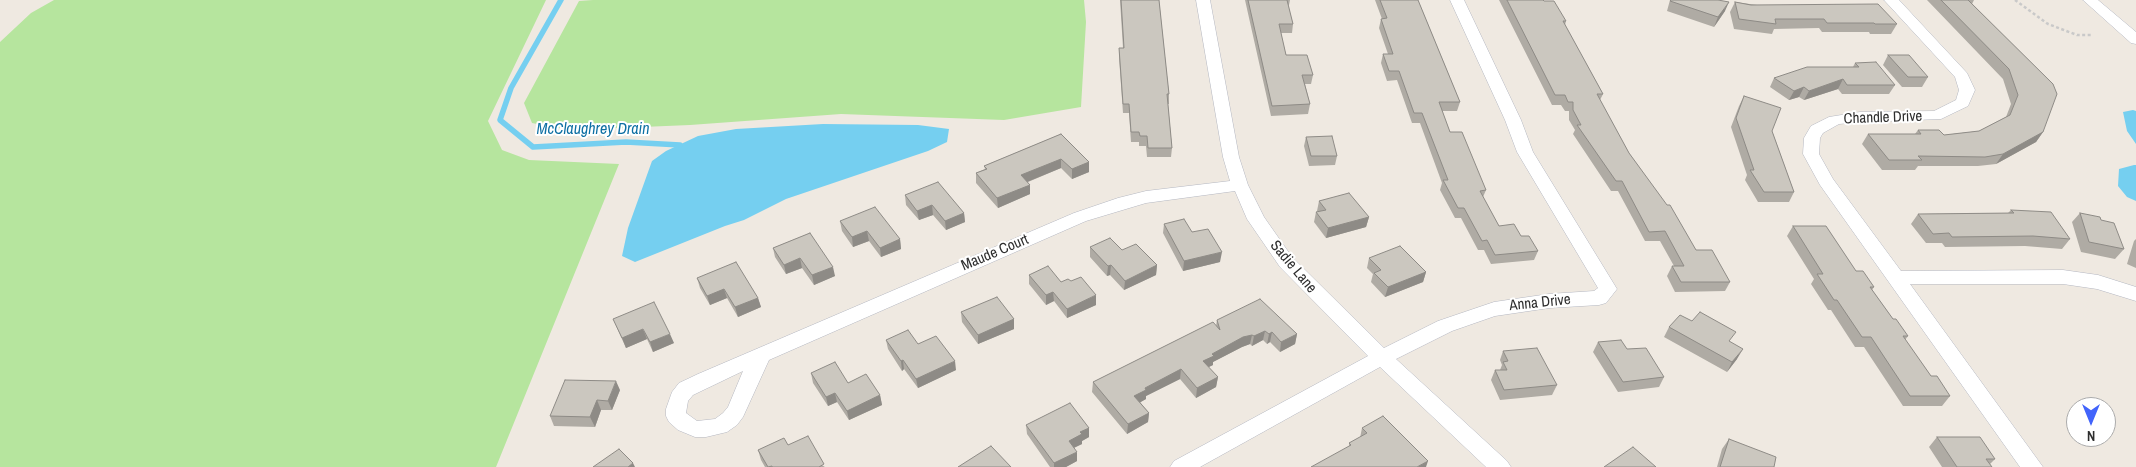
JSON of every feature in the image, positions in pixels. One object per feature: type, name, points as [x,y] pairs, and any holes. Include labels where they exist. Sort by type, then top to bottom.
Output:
[{"type":"street","name":"Sadie Lane","points":[[1203,0],[1231,157],[1240,185],[1256,219],[1286,262],[1315,293],[1500,467]]},
{"type":"street","name":"Anna Drive","points":[[1181,467],[1445,326],[1494,309],[1548,301],[1599,298],[1608,289],[1525,152],[1513,120],[1457,0]]},
{"type":"street","name":"Chandle Drive","points":[[1891,0],[1962,76],[1967,90],[1963,103],[1957,108],[1935,116],[1860,117],[1835,120],[1817,130],[1810,146],[1811,154],[1820,173],[2032,467]]},
{"type":"street","points":[[2090,0],[2136,40]]},
{"type":"street","name":"Maude Court","points":[[761,356],[1094,212],[1146,197],[1240,185]]},
{"type":"street","points":[[1896,278],[2063,277],[2098,282],[2136,294]]},
{"type":"path","points":[[2015,0],[2048,24],[2077,35],[2092,35]]},
{"type":"green space","points":[[54,0],[546,0],[488,121],[502,150],[529,160],[619,164],[496,467],[0,467],[0,42],[31,13]]},
{"type":"green space","points":[[1084,0],[1086,22],[1081,107],[1004,120],[841,114],[690,125],[570,130],[532,123],[524,103],[579,1]]},
{"type":"water","points":[[2136,111],[2136,144],[2127,131],[2123,112]]},
{"type":"water","points":[[823,124],[918,125],[949,129],[947,142],[928,151],[786,199],[744,220],[635,262],[622,256],[628,228],[652,161],[666,151],[698,136],[736,129]]},
{"type":"water","points":[[2136,165],[2136,201],[2127,197],[2118,186],[2119,169]]},
{"type":"building","points":[[1121,0],[1159,0],[1169,94],[1167,94],[1172,148],[1148,148],[1147,136],[1140,136],[1139,132],[1131,132],[1129,104],[1123,104],[1119,48],[1124,48]]},
{"type":"building","points":[[1248,0],[1287,0],[1293,24],[1279,24],[1286,55],[1307,55],[1313,75],[1302,75],[1310,104],[1272,106]]},
{"type":"building","points":[[1380,0],[1418,0],[1460,102],[1439,102],[1450,132],[1462,132],[1486,190],[1480,191],[1499,226],[1514,224],[1521,236],[1529,236],[1538,251],[1495,255],[1487,240],[1482,241],[1464,208],[1458,208],[1443,180],[1448,180],[1422,113],[1414,113],[1399,71],[1389,71],[1383,54],[1393,54],[1381,19],[1387,18]]},
{"type":"building","points":[[1507,0],[1554,1],[1603,94],[1597,94],[1629,153],[1667,205],[1670,205],[1696,250],[1712,250],[1730,282],[1681,282],[1672,266],[1684,266],[1665,231],[1649,232],[1622,181],[1616,181],[1577,125],[1581,125],[1573,110],[1573,102],[1568,102],[1565,95],[1555,95]]},
{"type":"building","points":[[1671,0],[1718,0],[1729,2],[1718,17]]},
{"type":"building","points":[[1941,0],[1968,0],[2053,84],[2057,94],[2043,132],[2003,154],[1985,157],[1918,156],[1922,160],[1889,160],[1868,134],[1921,134],[1918,130],[1939,130],[1944,135],[1979,131],[2010,115],[2018,95],[2009,69]]},
{"type":"building","points":[[1735,2],[1751,5],[1878,4],[1897,24],[1827,23],[1824,19],[1775,19],[1776,24],[1739,19]]},
{"type":"building","points":[[1888,55],[1909,55],[1928,77],[1908,77]]},
{"type":"building","points":[[1876,62],[1895,85],[1847,85],[1843,79],[1809,91],[1804,87],[1794,91],[1774,78],[1807,67],[1859,67],[1855,63]]},
{"type":"building","points":[[1744,96],[1781,108],[1772,131],[1794,192],[1764,192],[1750,170],[1754,170],[1736,118]]},
{"type":"building","points":[[1061,134],[1089,162],[1072,169],[1061,159],[1021,175],[1030,185],[997,198],[976,173],[987,169],[984,166]]},
{"type":"building","points":[[1332,136],[1337,156],[1311,156],[1306,137]]},
{"type":"building","points":[[938,182],[964,213],[945,221],[932,205],[917,211],[905,195]]},
{"type":"building","points":[[1349,193],[1369,217],[1328,228],[1316,212],[1326,210],[1319,201]]},
{"type":"building","points":[[875,207],[900,239],[880,248],[867,231],[852,237],[840,221]]},
{"type":"building","points":[[2011,210],[2051,212],[2070,239],[2033,236],[1952,237],[1949,233],[1933,234],[1918,214],[2014,213]]},
{"type":"building","points":[[2080,213],[2100,217],[2101,220],[2114,223],[2124,249],[2089,242]]},
{"type":"building","points":[[1184,219],[1192,232],[1208,229],[1222,252],[1184,261],[1164,224]]},
{"type":"building","points":[[1793,226],[1826,226],[1856,271],[1863,271],[1874,287],[1870,287],[1908,336],[1903,336],[1931,376],[1937,376],[1950,396],[1910,396],[1871,337],[1862,337],[1837,300],[1834,300],[1817,274],[1823,274]]},
{"type":"building","points":[[810,233],[833,267],[812,275],[800,258],[784,265],[773,248]]},
{"type":"building","points":[[1110,238],[1122,250],[1136,244],[1157,265],[1125,281],[1111,265],[1108,266],[1090,247]]},
{"type":"building","points":[[1400,246],[1426,272],[1388,287],[1374,273],[1381,270],[1369,258]]},
{"type":"building","points":[[736,262],[758,298],[735,307],[724,289],[707,296],[697,278]]},
{"type":"building","points":[[1048,266],[1061,282],[1081,277],[1096,295],[1067,309],[1053,292],[1046,295],[1029,275]]},
{"type":"building","points":[[997,297],[1014,319],[978,335],[961,312]]},
{"type":"building","points":[[1260,299],[1297,334],[1281,342],[1272,332],[1269,334],[1265,331],[1254,336],[1243,337],[1203,361],[1218,377],[1197,388],[1181,369],[1145,388],[1146,390],[1134,396],[1149,413],[1128,424],[1093,382],[1213,322],[1220,330],[1217,320]]},
{"type":"building","points":[[654,302],[670,334],[650,342],[643,329],[622,338],[613,319]]},
{"type":"building","points":[[1700,312],[1736,332],[1729,341],[1743,349],[1732,362],[1669,327],[1680,315],[1692,321]]},
{"type":"building","points":[[908,330],[918,344],[936,336],[955,361],[916,379],[886,340]]},
{"type":"building","points":[[1621,340],[1627,349],[1646,348],[1664,377],[1623,382],[1598,342]]},
{"type":"building","points":[[1537,348],[1557,385],[1504,390],[1495,370],[1507,370],[1503,362],[1508,361],[1503,351]]},
{"type":"building","points":[[835,362],[848,383],[866,374],[880,395],[847,411],[835,393],[826,397],[811,373]]},
{"type":"building","points":[[565,380],[616,381],[608,401],[597,400],[590,417],[550,416]]},
{"type":"building","points":[[1070,403],[1089,428],[1080,432],[1082,434],[1069,441],[1077,452],[1054,463],[1026,425]]},
{"type":"building","points":[[1383,416],[1428,461],[1417,467],[1311,467],[1351,445],[1349,443],[1367,433],[1362,428]]},
{"type":"building","points":[[808,436],[824,464],[819,467],[768,467],[758,450],[784,438],[788,445]]},
{"type":"building","points":[[1937,437],[1980,437],[1995,459],[1986,459],[1992,467],[1957,467]]},
{"type":"building","points":[[1729,439],[1776,457],[1774,467],[1720,467]]},
{"type":"building","points":[[991,446],[1011,467],[958,467]]},
{"type":"building","points":[[1633,447],[1656,467],[1604,467]]},
{"type":"building","points":[[619,449],[633,463],[628,467],[593,467]]},
{"type":"waterway","name":"McClaughrey Drain","points":[[561,0],[511,88],[500,120],[533,147],[626,142],[680,145]]}]
